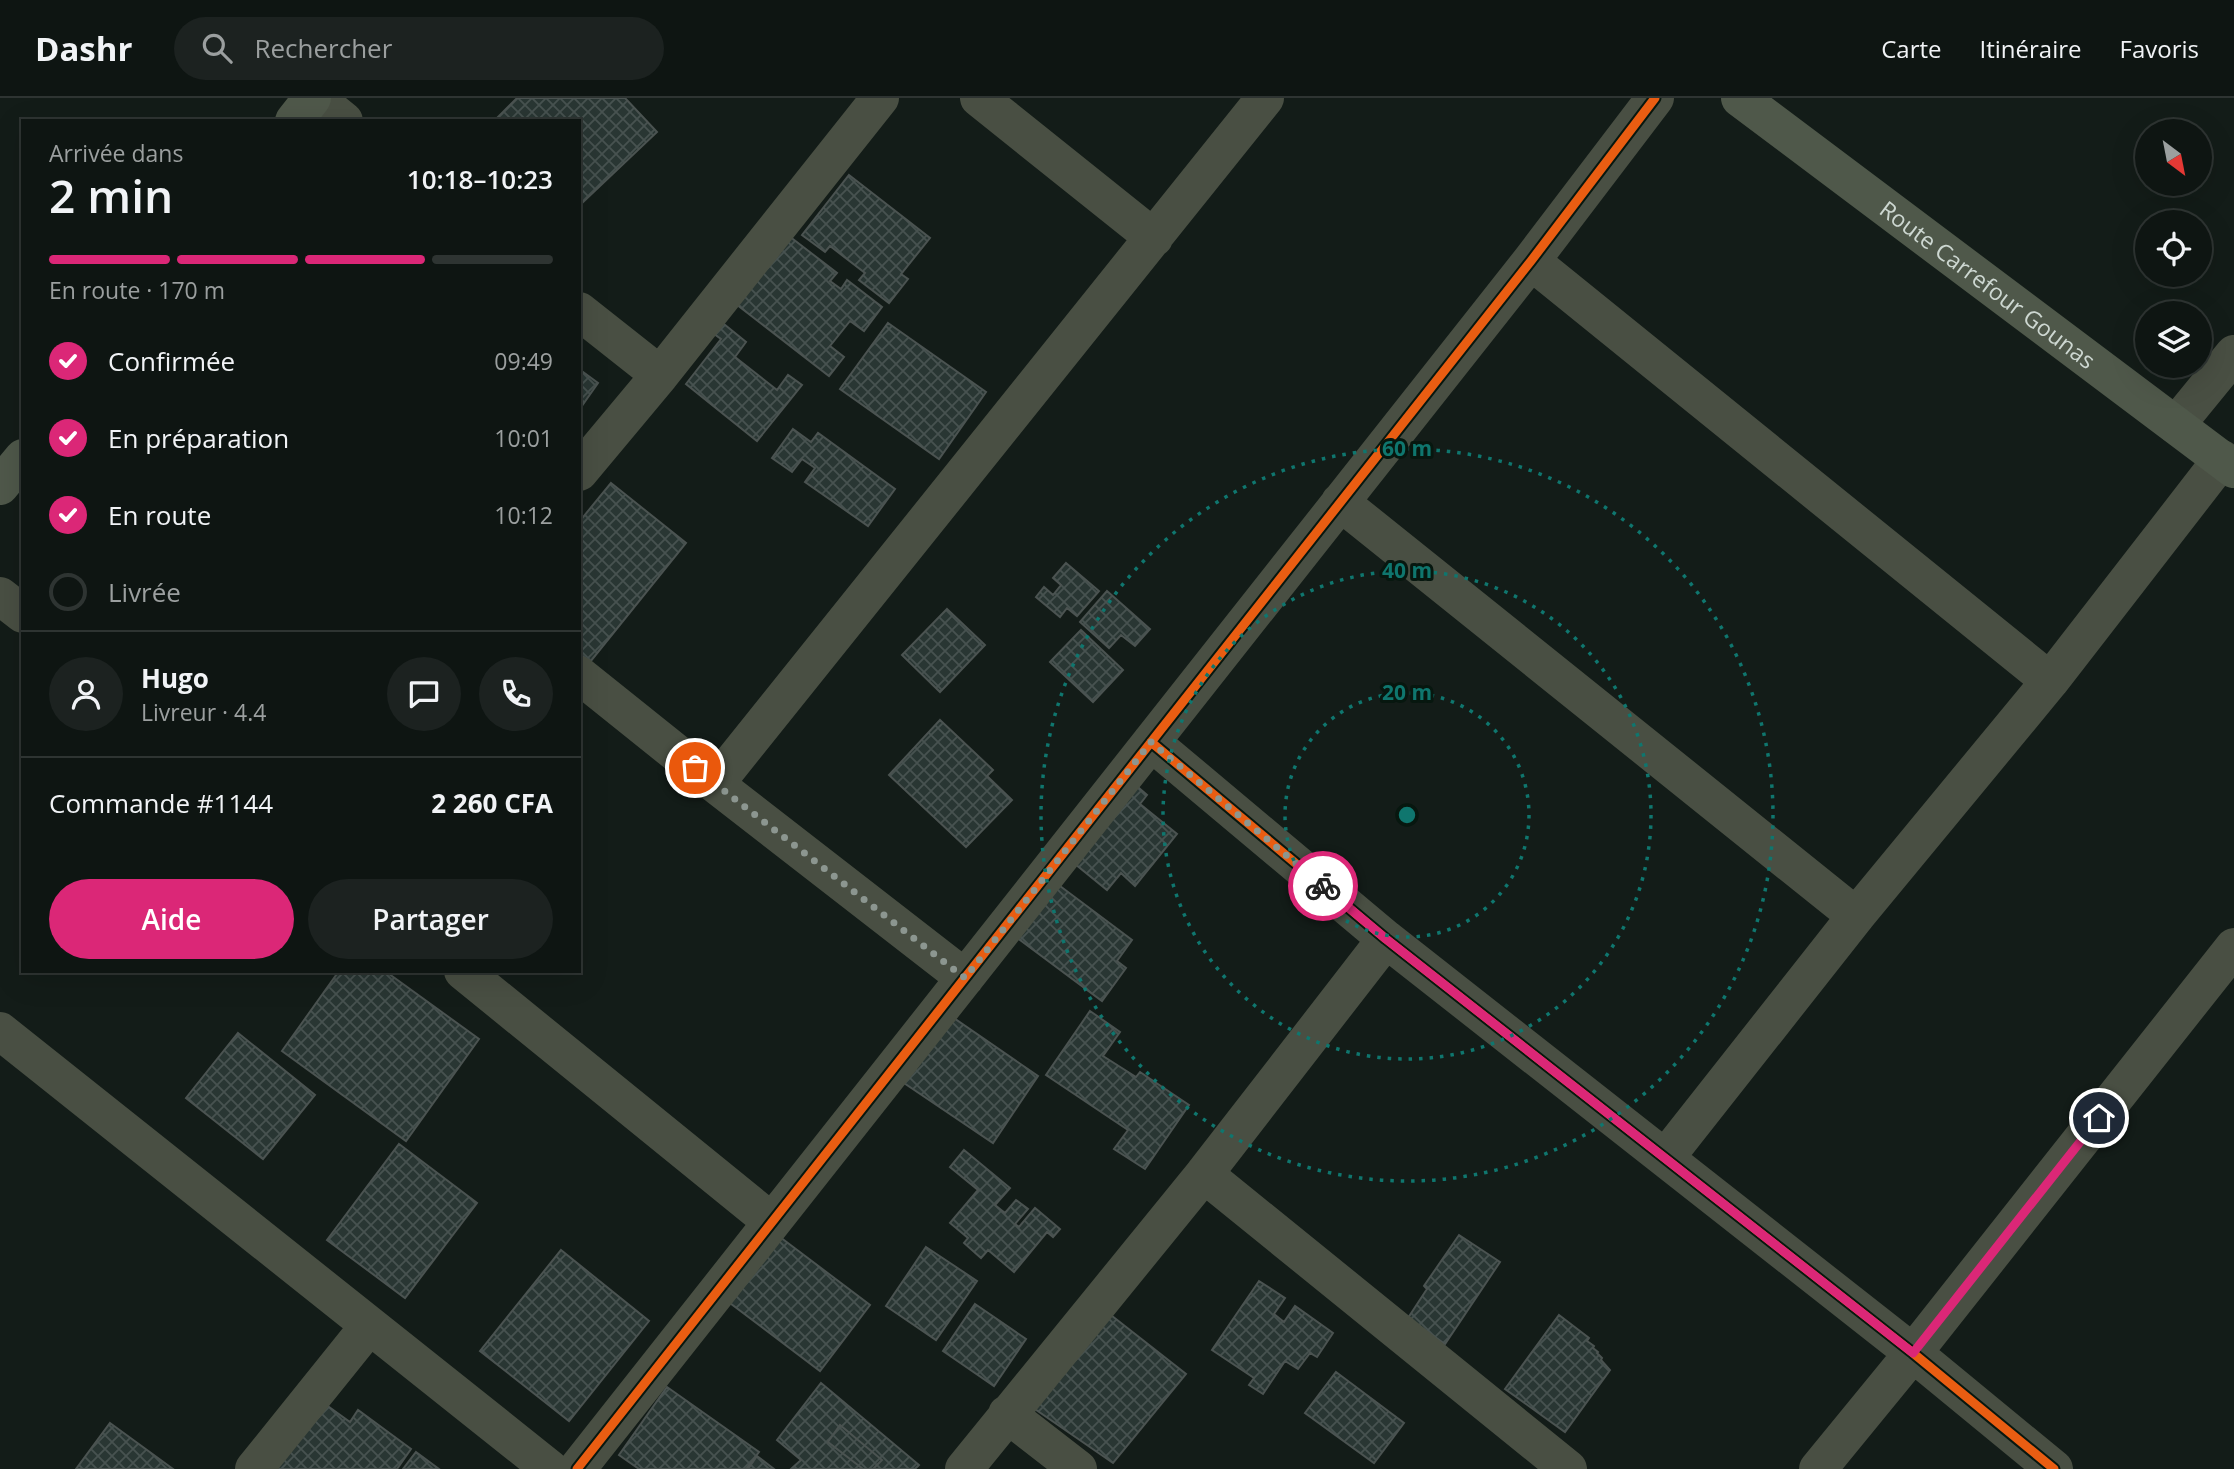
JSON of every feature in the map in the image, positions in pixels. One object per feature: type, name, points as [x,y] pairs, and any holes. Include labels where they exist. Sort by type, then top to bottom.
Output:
[{"type":"main road","points":[[296,119],[314,98]]},
{"type":"main road","name":"Route Carrefour Gounas","points":[[1740,98],[2228,464]]},
{"type":"main road","points":[[0,486],[21,460]]},
{"type":"street","points":[[314,98],[341,119]]},
{"type":"street","points":[[581,470],[660,375],[880,98]]},
{"type":"street","points":[[979,98],[1154,238]]},
{"type":"street","points":[[715,784],[1265,98]]},
{"type":"street","points":[[577,1469],[1531,261],[1656,98]]},
{"type":"street","points":[[1531,261],[2050,681]]},
{"type":"street","points":[[581,313],[660,375]]},
{"type":"street","points":[[2176,425],[2234,354]]},
{"type":"street","points":[[1666,1157],[1856,916],[2228,464]]},
{"type":"street","points":[[1340,502],[1856,916]]},
{"type":"street","points":[[0,596],[21,612]]},
{"type":"street","points":[[581,677],[965,978]]},
{"type":"street","points":[[1151,742],[1386,939],[1666,1157],[2054,1469]]},
{"type":"street","points":[[964,1469],[1204,1174],[1386,939]]},
{"type":"street","points":[[1818,1469],[2234,947]]},
{"type":"street","points":[[465,973],[772,1222]]},
{"type":"street","points":[[0,1031],[550,1469]]},
{"type":"street","points":[[1204,1174],[1568,1469]]},
{"type":"street","points":[[254,1469],[369,1325]]},
{"type":"street","points":[[1007,1414],[1077,1469]]},
{"type":"building","points":[[517,98],[625,98],[657,132],[581,204],[581,119],[496,119]]},
{"type":"building","points":[[849,175],[930,238],[901,274],[908,279],[889,303],[859,280],[865,273],[830,246],[825,252],[802,235]]},
{"type":"building","points":[[789,236],[837,273],[830,281],[841,289],[847,280],[882,307],[864,331],[850,321],[830,346],[844,357],[829,376],[736,304]]},
{"type":"building","points":[[719,320],[746,342],[735,357],[777,390],[788,375],[802,385],[757,441],[686,384],[721,339],[710,331]]},
{"type":"building","points":[[888,323],[986,392],[939,459],[840,389]]},
{"type":"building","points":[[581,370],[598,383],[581,407]]},
{"type":"building","points":[[793,429],[811,442],[818,433],[895,489],[868,526],[805,482],[815,468],[802,459],[792,472],[772,458]]},
{"type":"building","points":[[611,483],[686,543],[590,662],[581,655],[581,520]]},
{"type":"building","points":[[1066,563],[1099,591],[1077,616],[1067,608],[1060,617],[1036,597],[1044,587],[1053,595],[1061,585],[1053,578]]},
{"type":"building","points":[[1107,591],[1150,629],[1135,646],[1121,635],[1109,648],[1080,622]]},
{"type":"building","points":[[947,609],[985,645],[940,692],[902,655]]},
{"type":"building","points":[[1081,630],[1123,670],[1093,702],[1050,662]]},
{"type":"building","points":[[940,720],[993,770],[987,776],[1012,800],[966,847],[889,775]]},
{"type":"building","points":[[1132,782],[1147,795],[1140,804],[1177,834],[1135,886],[1121,873],[1107,890],[1069,859]]},
{"type":"building","points":[[1056,883],[1132,940],[1117,961],[1126,968],[1102,1001],[1012,934]]},
{"type":"building","points":[[338,973],[388,973],[479,1039],[406,1141],[282,1051]]},
{"type":"building","points":[[1090,1011],[1120,1032],[1103,1056],[1136,1077],[1140,1072],[1189,1105],[1145,1169],[1114,1149],[1128,1130],[1046,1075]]},
{"type":"building","points":[[948,1014],[1038,1076],[993,1143],[901,1081]]},
{"type":"building","points":[[238,1033],[315,1095],[263,1159],[186,1098]]},
{"type":"building","points":[[399,1144],[477,1203],[405,1298],[327,1240]]},
{"type":"building","points":[[964,1150],[1010,1188],[995,1205],[1005,1213],[1016,1200],[1028,1209],[1015,1224],[1019,1227],[1035,1208],[1060,1229],[1053,1237],[1047,1232],[1014,1272],[988,1250],[981,1258],[964,1243],[968,1238],[950,1223],[978,1190],[950,1167]]},
{"type":"building","points":[[776,1234],[870,1305],[820,1371],[726,1300]]},
{"type":"building","points":[[1459,1235],[1500,1262],[1445,1344],[1408,1318],[1427,1289],[1424,1286]]},
{"type":"building","points":[[926,1247],[977,1281],[936,1340],[886,1306]]},
{"type":"building","points":[[561,1250],[649,1321],[569,1421],[480,1351]]},
{"type":"building","points":[[1259,1281],[1285,1298],[1274,1314],[1284,1322],[1295,1306],[1333,1333],[1317,1357],[1310,1353],[1298,1369],[1285,1361],[1263,1394],[1249,1385],[1254,1378],[1212,1350]]},
{"type":"building","points":[[975,1304],[1026,1339],[994,1386],[943,1351]]},
{"type":"building","points":[[1107,1312],[1186,1374],[1113,1463],[1032,1407]]},
{"type":"building","points":[[1559,1315],[1589,1338],[1587,1341],[1594,1346],[1610,1370],[1565,1432],[1505,1389]]},
{"type":"building","points":[[1336,1372],[1404,1423],[1374,1463],[1305,1413]]},
{"type":"building","points":[[821,1383],[919,1465],[915,1469],[873,1469],[882,1460],[840,1425],[828,1442],[863,1469],[791,1469],[801,1460],[777,1440]]},
{"type":"building","points":[[667,1387],[759,1452],[746,1469],[639,1469],[619,1455]]},
{"type":"building","points":[[318,1399],[350,1422],[358,1410],[411,1449],[397,1469],[267,1469]]},
{"type":"building","points":[[110,1423],[173,1469],[76,1469]]},
{"type":"building","points":[[840,1425],[882,1460],[873,1469],[863,1469],[828,1442]]},
{"type":"building","points":[[416,1452],[439,1469],[403,1469]]},
{"type":"building","points":[[757,1456],[774,1469],[748,1469]]},
{"type":"cycle path","points":[[577,1469],[1531,261],[1655,98]]},
{"type":"cycle path","points":[[1151,742],[1386,939],[1913,1353],[2054,1469]]},
{"type":"way so far","points":[[695,768],[965,978],[1151,742],[1323,886]]},
{"type":"route","points":[[1323,886],[1386,939],[1913,1353],[2099,1118]]}]
